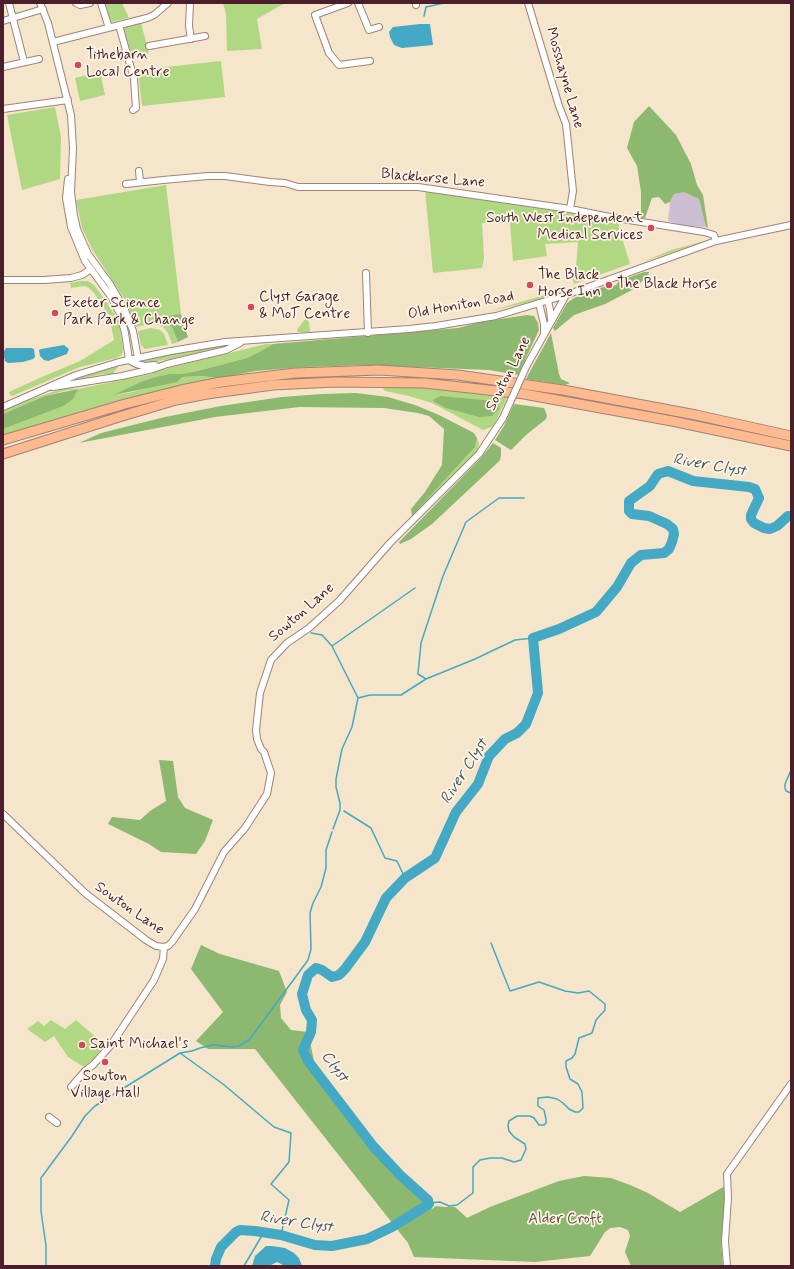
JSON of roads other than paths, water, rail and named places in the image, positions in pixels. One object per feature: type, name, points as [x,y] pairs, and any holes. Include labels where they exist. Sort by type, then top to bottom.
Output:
[{"type":"highway","points":[[3,440],[125,404],[180,390],[221,382],[295,374],[379,370],[458,375],[545,387],[696,415],[791,436]]},
{"type":"highway","points":[[3,454],[176,400],[207,394],[292,383],[389,382],[424,383],[538,396],[672,421],[791,446]]},
{"type":"street","points":[[9,3],[24,62]]},
{"type":"street","points":[[40,3],[53,42],[68,100],[73,132],[71,192],[74,216],[77,229],[92,265],[91,270]]},
{"type":"street","points":[[76,3],[80,5],[90,3]]},
{"type":"street","points":[[101,3],[109,28]]},
{"type":"street","points":[[53,42],[151,16],[168,3]]},
{"type":"street","points":[[190,3],[189,26],[191,39]]},
{"type":"street","points":[[348,3],[315,15],[329,53],[339,65],[370,61]]},
{"type":"street","points":[[358,3],[369,30],[379,27]]},
{"type":"street","name":"Mosshayne Lane","points":[[528,3],[559,106],[566,124],[573,191],[570,209]]},
{"type":"street","points":[[3,21],[43,10]]},
{"type":"street","points":[[119,25],[134,79],[136,108],[133,110]]},
{"type":"street","points":[[149,46],[206,36]]},
{"type":"street","points":[[3,67],[39,58]]},
{"type":"street","points":[[3,109],[68,100]]},
{"type":"street","points":[[72,164],[69,172],[66,192],[69,217],[75,238],[85,261],[112,298],[120,314],[123,323],[129,360]]},
{"type":"street","points":[[139,171],[140,182]]},
{"type":"street","name":"Blackhorse Lane","points":[[126,184],[208,176],[225,176],[285,183],[298,187],[412,187],[570,209],[704,232],[714,235],[716,241]]},
{"type":"street","name":"Old Honiton Road","points":[[3,407],[76,375],[129,360],[137,361],[225,342],[368,333],[436,326],[501,315],[566,295],[716,241],[791,225]]},
{"type":"street","points":[[88,254],[110,284],[126,310],[132,331],[137,361],[134,368],[122,376]]},
{"type":"street","points":[[3,280],[44,280],[71,278],[95,269],[99,271]]},
{"type":"street","points":[[366,273],[368,333]]},
{"type":"street","points":[[82,275],[94,279],[114,302]]},
{"type":"street","name":"Sowton Lane","points":[[3,814],[85,893],[146,940],[156,946],[168,946],[195,909],[224,852],[245,828],[267,794],[271,773],[264,752],[261,749],[257,739],[256,730],[260,693],[271,660],[339,600],[390,542],[479,454],[502,418],[526,367],[566,295]]},
{"type":"street","points":[[548,301],[551,320]]},
{"type":"street","name":"Sowton Lane","points":[[539,303],[544,324],[544,334]]},
{"type":"street","name":"Old Honiton Road","points":[[47,388],[122,376],[153,369],[167,364],[226,350],[243,342]]},
{"type":"street","name":"Old Honiton Road","points":[[137,361],[145,366],[167,364]]},
{"type":"street","points":[[71,1087],[85,1070],[93,1065],[111,1045],[146,993],[154,980],[163,959],[164,947]]},
{"type":"street","points":[[727,1266],[725,1241],[728,1198],[727,1174],[791,1084]]},
{"type":"street","points":[[49,1117],[57,1123]]},
{"type":"water","points":[[430,24],[433,45],[402,48],[394,45],[389,32],[393,27]]},
{"type":"water","points":[[64,345],[69,349],[67,354],[48,361],[44,360],[40,356],[39,350],[41,349]]},
{"type":"water","points":[[6,348],[31,348],[34,349],[35,357],[23,362],[8,363],[5,361],[3,353]]},
{"type":"water","points":[[266,1246],[285,1248],[294,1253],[299,1258],[302,1266],[285,1266],[277,1262],[269,1266],[252,1266],[255,1256]]},
{"type":"waterway","points":[[424,16],[426,7],[444,3]]},
{"type":"waterway","name":"River Clyst","points":[[215,1266],[221,1247],[240,1230],[281,1235],[315,1245],[332,1246],[367,1239],[392,1227],[429,1204],[428,1200],[400,1175],[373,1146],[308,1061],[303,1050],[311,1032],[312,1020],[306,1010],[302,994],[308,975],[316,968],[332,977],[339,975],[345,969],[365,942],[386,898],[405,878],[435,858],[456,812],[478,784],[489,756],[505,739],[517,733],[526,724],[538,693],[533,638],[559,629],[596,612],[617,587],[631,563],[641,555],[664,553],[669,549],[674,534],[673,529],[667,524],[649,516],[632,514],[629,511],[629,501],[650,486],[658,474],[668,471],[693,481],[749,487],[755,489],[759,498],[751,515],[751,519],[754,523],[764,528],[770,529],[777,526],[788,516],[791,516]]},
{"type":"waterway","points":[[426,679],[418,674],[421,643],[443,576],[466,522],[499,498],[524,498]]},
{"type":"waterway","points":[[332,646],[415,588]]},
{"type":"waterway","points":[[311,633],[322,635],[332,646],[358,698]]},
{"type":"waterway","points":[[333,829],[340,810],[336,779],[342,749],[352,727],[358,698],[370,695],[401,695],[426,679],[475,659],[515,640],[533,638]]},
{"type":"waterway","points":[[791,770],[785,784],[786,791],[791,793]]},
{"type":"waterway","points":[[344,811],[371,828],[385,858],[397,861],[405,878]]},
{"type":"waterway","points":[[46,1266],[46,1246],[41,1211],[41,1178],[85,1116],[95,1106],[180,1053],[213,1045],[233,1047],[239,1046],[250,1039],[308,960],[311,949],[310,913],[321,887],[326,868],[326,850],[332,832]]},
{"type":"waterway","points":[[429,1203],[440,1202],[449,1206],[457,1205],[473,1193],[473,1167],[480,1160],[490,1158],[502,1158],[514,1162],[521,1160],[526,1149],[525,1144],[514,1137],[509,1131],[509,1121],[517,1116],[530,1116],[534,1118],[539,1125],[544,1125],[546,1123],[546,1119],[544,1110],[538,1106],[538,1098],[548,1097],[557,1099],[575,1112],[579,1112],[583,1108],[582,1092],[578,1084],[570,1079],[566,1067],[566,1061],[572,1058],[575,1054],[579,1038],[592,1033],[596,1020],[605,1010],[605,1004],[589,991],[578,993],[565,991],[539,982],[510,991],[491,943]]},
{"type":"waterway","points":[[180,1053],[223,1084],[274,1127],[291,1133],[289,1162],[271,1184],[289,1200],[281,1235]]},
{"type":"waterway","points":[[244,1266],[264,1232]]},
{"type":"place","name":"Tithebarn Local Centre","points":[[78,65]]},
{"type":"place","name":"South West Independent Medical Services","points":[[651,228]]},
{"type":"place","name":"The Black Horse Inn","points":[[530,285]]},
{"type":"place","name":"The Black Horse","points":[[609,285]]},
{"type":"place","name":"Clyst Garage & MoT Centre","points":[[251,307]]},
{"type":"place","name":"Exeter Science Park Park & Change","points":[[55,313]]},
{"type":"place","name":"Saint Michael's","points":[[82,1045]]},
{"type":"place","name":"Sowton Village Hall","points":[[105,1062]]},
{"type":"water label","name":"Clyst","points":[[334,1067]]},
{"type":"park label","name":"Alder Croft","points":[[565,1220]]}]
